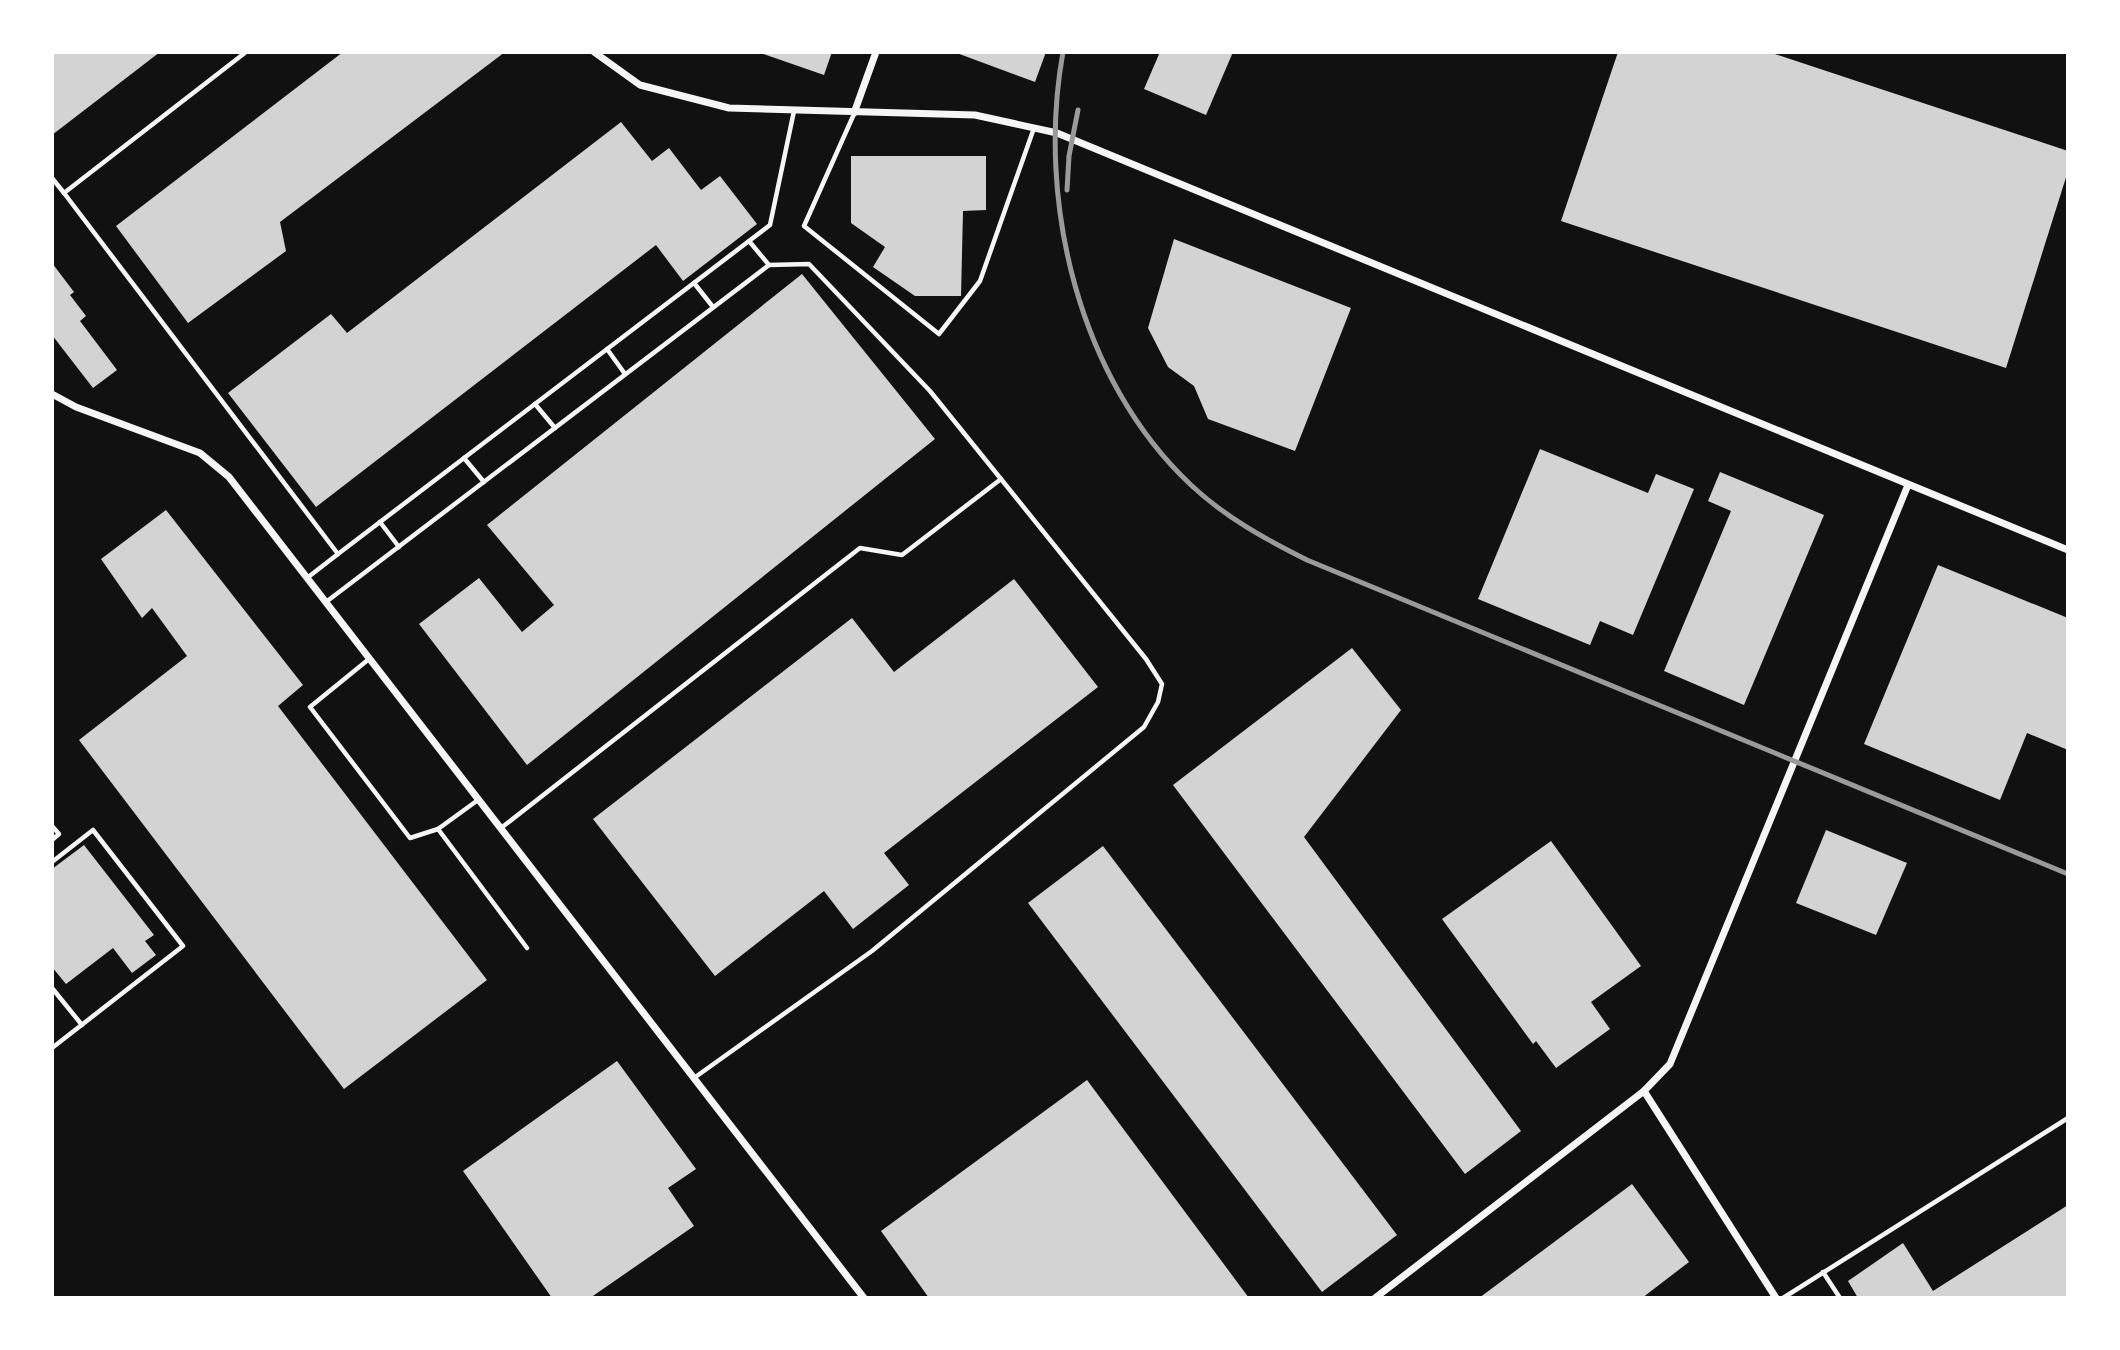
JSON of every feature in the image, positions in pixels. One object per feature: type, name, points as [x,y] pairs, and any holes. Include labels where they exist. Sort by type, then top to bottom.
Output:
[{"type":"street","points":[[594,52],[640,85],[729,108],[975,115],[1073,139],[2067,550]]},
{"type":"street","points":[[854,113],[876,52]]},
{"type":"street","points":[[52,394],[76,407],[200,453],[229,477],[864,1297]]},
{"type":"street","points":[[1375,1297],[1644,1091],[1670,1064],[1908,485]]},
{"type":"street","points":[[1644,1091],[1776,1297]]},
{"type":"lane","points":[[64,193],[246,52]]},
{"type":"lane","points":[[307,578],[770,225],[794,111]]},
{"type":"lane","points":[[854,113],[804,226],[939,334],[980,281],[1034,128]]},
{"type":"lane","points":[[52,178],[338,554]]},
{"type":"lane","points":[[750,241],[769,265]]},
{"type":"lane","points":[[326,602],[769,265],[809,264],[930,391],[1146,659],[1161,684],[1158,702],[1144,727],[872,951],[694,1078]]},
{"type":"lane","points":[[694,283],[713,307]]},
{"type":"lane","points":[[607,349],[625,375]]},
{"type":"lane","points":[[535,404],[555,428]]},
{"type":"lane","points":[[464,458],[484,482]]},
{"type":"lane","points":[[501,828],[860,548],[902,555],[1001,479]]},
{"type":"lane","points":[[380,522],[399,547]]},
{"type":"lane","points":[[370,659],[310,707],[410,838],[438,829],[478,799]]},
{"type":"lane","points":[[52,826],[60,834],[52,840]]},
{"type":"lane","points":[[438,829],[527,948]]},
{"type":"lane","points":[[52,862],[93,830],[183,946],[52,1048]]},
{"type":"lane","points":[[52,988],[82,1025]]},
{"type":"lane","points":[[1783,1297],[2067,1118]]},
{"type":"lane","points":[[1823,1272],[1840,1297]]},
{"type":"building","points":[[52,52],[160,52],[52,135]]},
{"type":"building","points":[[343,52],[505,52],[280,222],[286,251],[188,323],[116,226]]},
{"type":"building","points":[[758,52],[832,52],[824,75]]},
{"type":"building","points":[[954,52],[1046,52],[1035,82]]},
{"type":"building","points":[[1160,52],[1233,52],[1206,115],[1144,89]]},
{"type":"building","points":[[1618,52],[1769,52],[2068,151],[2068,171],[2006,368],[1561,221]]},
{"type":"building","points":[[621,122],[652,161],[669,148],[701,190],[720,176],[757,224],[683,281],[656,245],[316,507],[228,393],[331,314],[347,333]]},
{"type":"building","points":[[851,156],[986,156],[986,210],[963,211],[961,296],[915,296],[873,267],[885,247],[851,223]]},
{"type":"building","points":[[1174,239],[1351,308],[1295,451],[1208,419],[1194,386],[1168,367],[1148,328]]},
{"type":"building","points":[[52,263],[74,292],[70,295],[86,316],[80,321],[117,370],[93,388],[52,335]]},
{"type":"building","points":[[802,274],[935,439],[527,765],[419,624],[479,578],[522,632],[554,605],[487,525]]},
{"type":"building","points":[[1540,449],[1648,493],[1656,474],[1694,489],[1633,635],[1600,621],[1590,645],[1478,599]]},
{"type":"building","points":[[1720,472],[1824,515],[1744,705],[1664,671],[1731,511],[1708,501]]},
{"type":"building","points":[[166,510],[303,685],[278,706],[487,980],[344,1089],[79,740],[187,656],[152,608],[142,618],[101,559]]},
{"type":"building","points":[[1938,565],[2068,618],[2068,750],[2027,733],[2000,800],[1864,744]]},
{"type":"building","points":[[1014,579],[1098,687],[884,853],[909,885],[853,929],[824,891],[715,976],[593,819],[852,618],[894,672]]},
{"type":"building","points":[[1352,648],[1401,710],[1304,837],[1521,1131],[1465,1174],[1173,785]]},
{"type":"building","points":[[1826,830],[1907,863],[1876,935],[1796,903]]},
{"type":"building","points":[[1551,841],[1641,966],[1591,1002],[1610,1029],[1556,1068],[1536,1041],[1533,1044],[1442,919]]},
{"type":"building","points":[[84,845],[154,935],[145,941],[156,955],[132,973],[113,948],[66,984],[52,967],[52,869]]},
{"type":"building","points":[[1103,846],[1397,1235],[1322,1292],[1028,903]]},
{"type":"building","points":[[617,1061],[696,1169],[668,1188],[694,1226],[590,1298],[552,1298],[463,1171]]},
{"type":"building","points":[[1087,1080],[1249,1298],[929,1298],[881,1231]]},
{"type":"building","points":[[1632,1184],[1689,1262],[1642,1298],[1479,1298]]},
{"type":"building","points":[[2068,1205],[2068,1298],[1858,1298],[1848,1281],[1903,1243],[1933,1291]]},
{"type":"railway","points":[[1063,52],[1056,109],[1056,168],[1062,227],[1075,285],[1094,341],[1120,394],[1152,442],[1204,497],[1246,527],[1307,560],[2068,874]]},
{"type":"railway","points":[[1067,190],[1069,156],[1078,110]]}]
